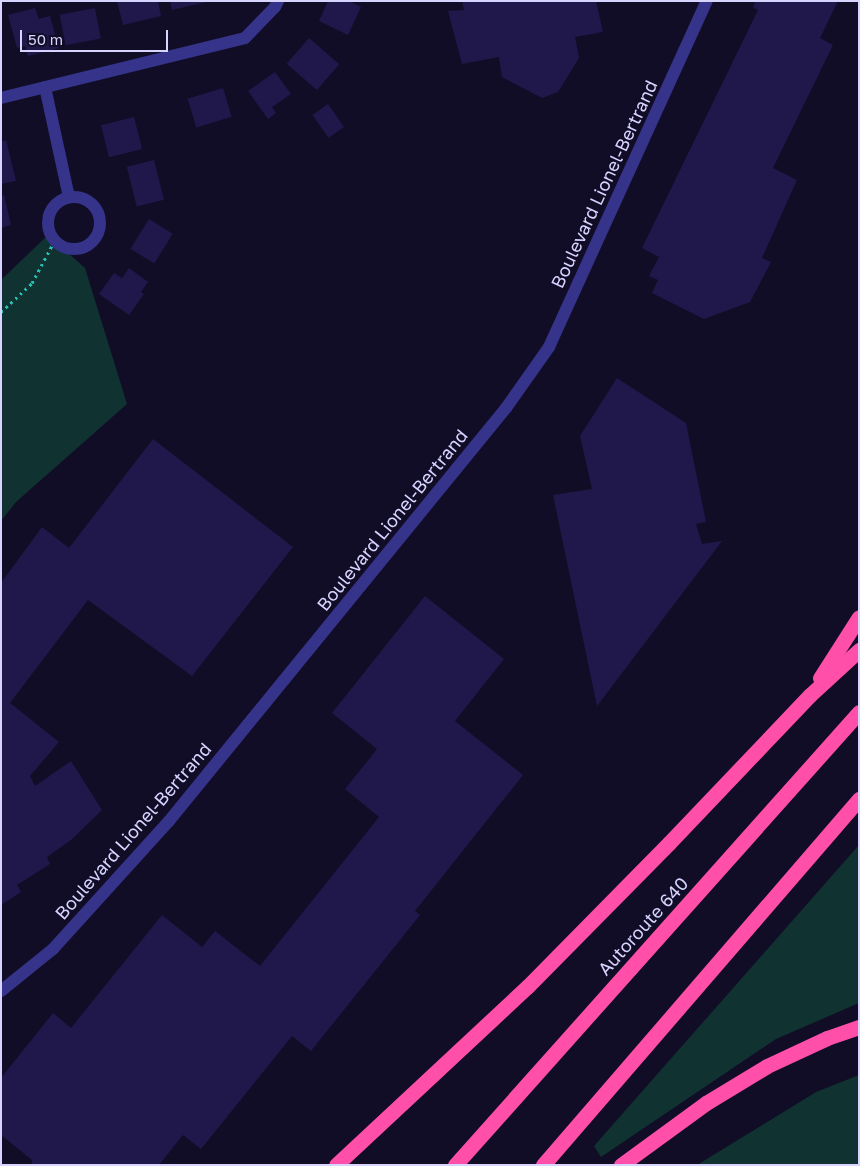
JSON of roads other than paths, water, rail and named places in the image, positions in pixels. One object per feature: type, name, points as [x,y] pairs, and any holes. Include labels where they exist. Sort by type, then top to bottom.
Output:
[{"type":"highway","points":[[810,695],[859,617]]},
{"type":"highway","points":[[336,1165],[534,980],[669,843],[810,695],[859,650]]},
{"type":"highway","name":"Autoroute 640","points":[[455,1165],[859,712]]},
{"type":"highway","points":[[543,1165],[859,799]]},
{"type":"highway","points":[[621,1165],[679,1122],[761,1070],[809,1046],[859,1027]]},
{"type":"street","points":[[1,98],[245,38],[275,7],[278,1]]},
{"type":"street","name":"Boulevard Lionel-Bertrand","points":[[1,991],[53,949],[169,821],[506,408],[549,347],[707,1]]},
{"type":"street","points":[[45,88],[69,197]]},
{"type":"street","points":[[69,197],[86,200],[98,213],[98,231],[88,245],[79,248],[62,246],[55,240],[48,226],[51,211],[55,205],[69,197]]}]
